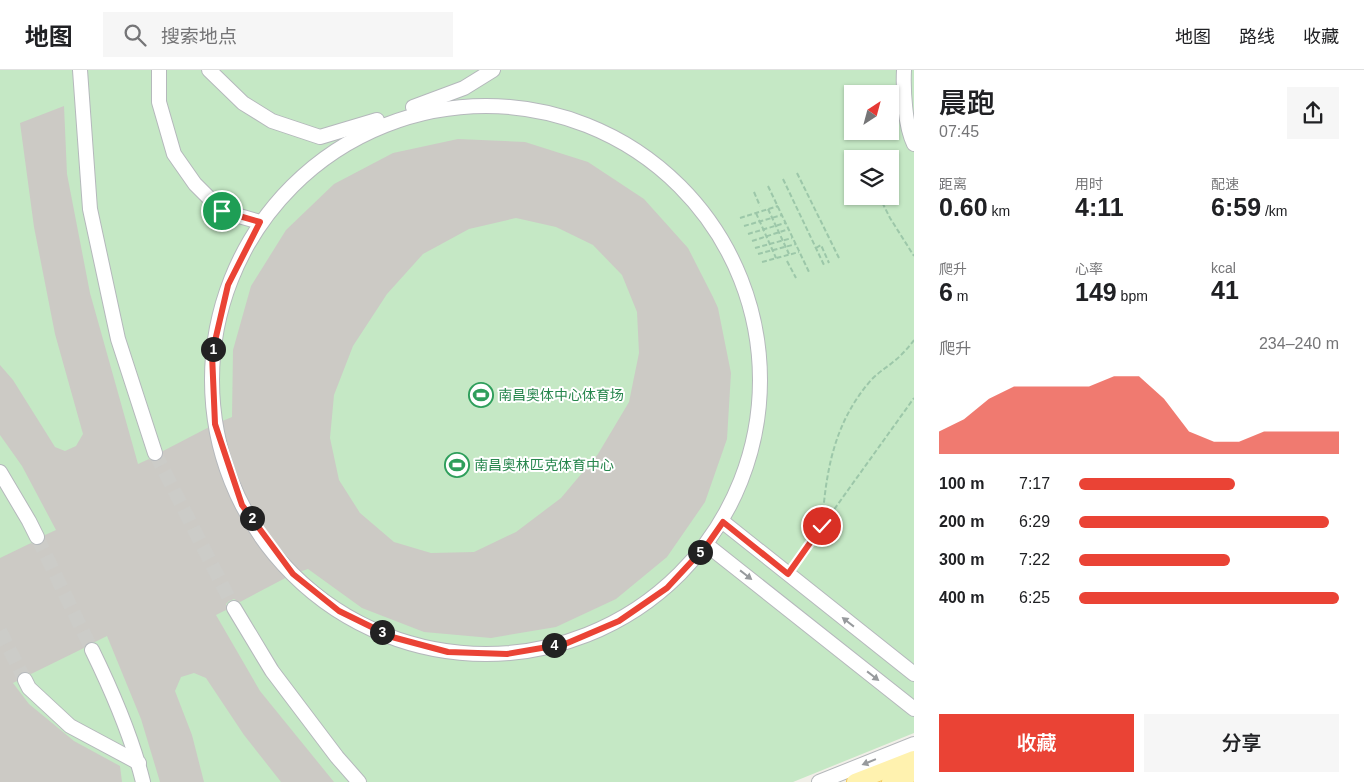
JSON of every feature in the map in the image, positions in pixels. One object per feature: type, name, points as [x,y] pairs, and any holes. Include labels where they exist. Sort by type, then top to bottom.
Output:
[{"type":"main road","points":[[855,782],[914,759]]},
{"type":"main road","points":[[890,782],[914,773]]},
{"type":"street","points":[[80,70],[90,209],[118,339],[155,453]]},
{"type":"street","points":[[159,70],[159,102],[174,154],[195,184],[222,211],[260,222]]},
{"type":"street","points":[[209,70],[243,103],[272,121],[320,137],[399,113],[464,88],[493,70]]},
{"type":"street","points":[[904,70],[906,111],[911,138],[914,144]]},
{"type":"street","points":[[502,106],[572,119],[635,150],[689,195],[694,202],[730,253],[754,318],[761,388],[759,406],[751,458],[723,522],[707,545],[667,588],[619,621],[565,644],[507,654],[448,652],[392,637],[339,611],[293,574],[242,505],[215,424],[212,354],[228,285],[260,222],[307,170],[366,132],[432,110],[502,106]]},
{"type":"street","points":[[0,472],[37,537]]},
{"type":"street","points":[[723,522],[914,674]]},
{"type":"street","points":[[707,545],[914,709]]},
{"type":"street","points":[[234,608],[272,671],[359,782]]},
{"type":"street","points":[[92,650],[109,685],[138,763],[143,782]]},
{"type":"street","points":[[25,680],[29,688],[70,726],[138,763]]},
{"type":"street","points":[[819,782],[914,744]]},
{"type":"path","points":[[797,173],[839,258]]},
{"type":"path","points":[[783,179],[824,265]]},
{"type":"path","points":[[768,186],[809,272]]},
{"type":"path","points":[[754,192],[760,206]]},
{"type":"path","points":[[884,205],[914,256]]},
{"type":"path","points":[[740,218],[778,206]]},
{"type":"path","points":[[768,209],[789,254]]},
{"type":"path","points":[[756,213],[776,258]]},
{"type":"path","points":[[744,226],[782,216]]},
{"type":"path","points":[[748,234],[785,223]]},
{"type":"path","points":[[752,241],[789,229]]},
{"type":"path","points":[[755,248],[792,238]]},
{"type":"path","points":[[758,254],[796,244]]},
{"type":"path","points":[[816,248],[822,245],[829,263]]},
{"type":"path","points":[[762,262],[799,252]]},
{"type":"path","points":[[788,261],[796,278]]},
{"type":"path","points":[[822,526],[831,458],[838,434],[862,391],[880,370],[902,355],[914,340]]},
{"type":"path","points":[[788,574],[914,398]]},
{"type":"green space","name":"南昌奥林匹克体育中心","points":[[0,70],[914,70],[914,733],[793,782],[0,782]]},
{"type":"building","points":[[64,106],[67,174],[90,293],[138,464],[149,459],[158,461],[162,458],[163,451],[232,417],[233,350],[251,286],[286,230],[334,184],[393,153],[458,139],[525,142],[588,162],[644,199],[688,248],[713,297],[718,308],[731,373],[727,439],[705,502],[667,557],[616,599],[556,627],[491,638],[424,632],[362,608],[308,569],[293,574],[240,602],[234,599],[229,601],[226,604],[226,610],[216,615],[260,691],[334,782],[281,782],[244,735],[206,678],[194,673],[181,677],[175,691],[192,735],[204,782],[160,782],[141,719],[107,636],[95,642],[88,642],[84,648],[31,674],[26,671],[22,672],[17,676],[17,681],[13,683],[29,704],[74,741],[120,766],[122,782],[0,782],[0,558],[31,543],[36,546],[41,545],[45,541],[45,535],[56,530],[22,466],[0,435],[0,365],[13,380],[55,447],[65,451],[76,446],[83,434],[55,334],[34,227],[20,123]],"holes":[[[516,218],[556,227],[593,245],[622,275],[637,312],[639,353],[629,402],[598,454],[561,498],[516,532],[474,552],[431,553],[394,542],[360,513],[339,480],[330,438],[334,395],[353,346],[387,294],[423,254],[469,229]]]},
{"type":"tunnel","points":[[155,453],[234,608]]},
{"type":"tunnel","points":[[37,537],[92,650]]},
{"type":"tunnel","points":[[0,631],[25,680]]},
{"type":"place","name":"南昌奥体中心体育场","points":[[481,395]]},
{"type":"place","name":"南昌奥林匹克体育中心","points":[[457,465]]},
{"type":"route","points":[[222,211],[260,222],[228,285],[212,354],[215,424],[242,505],[293,574],[339,611],[392,637],[448,652],[507,654],[565,644],[619,621],[667,588],[707,545],[723,522],[788,574],[822,526]]}]
